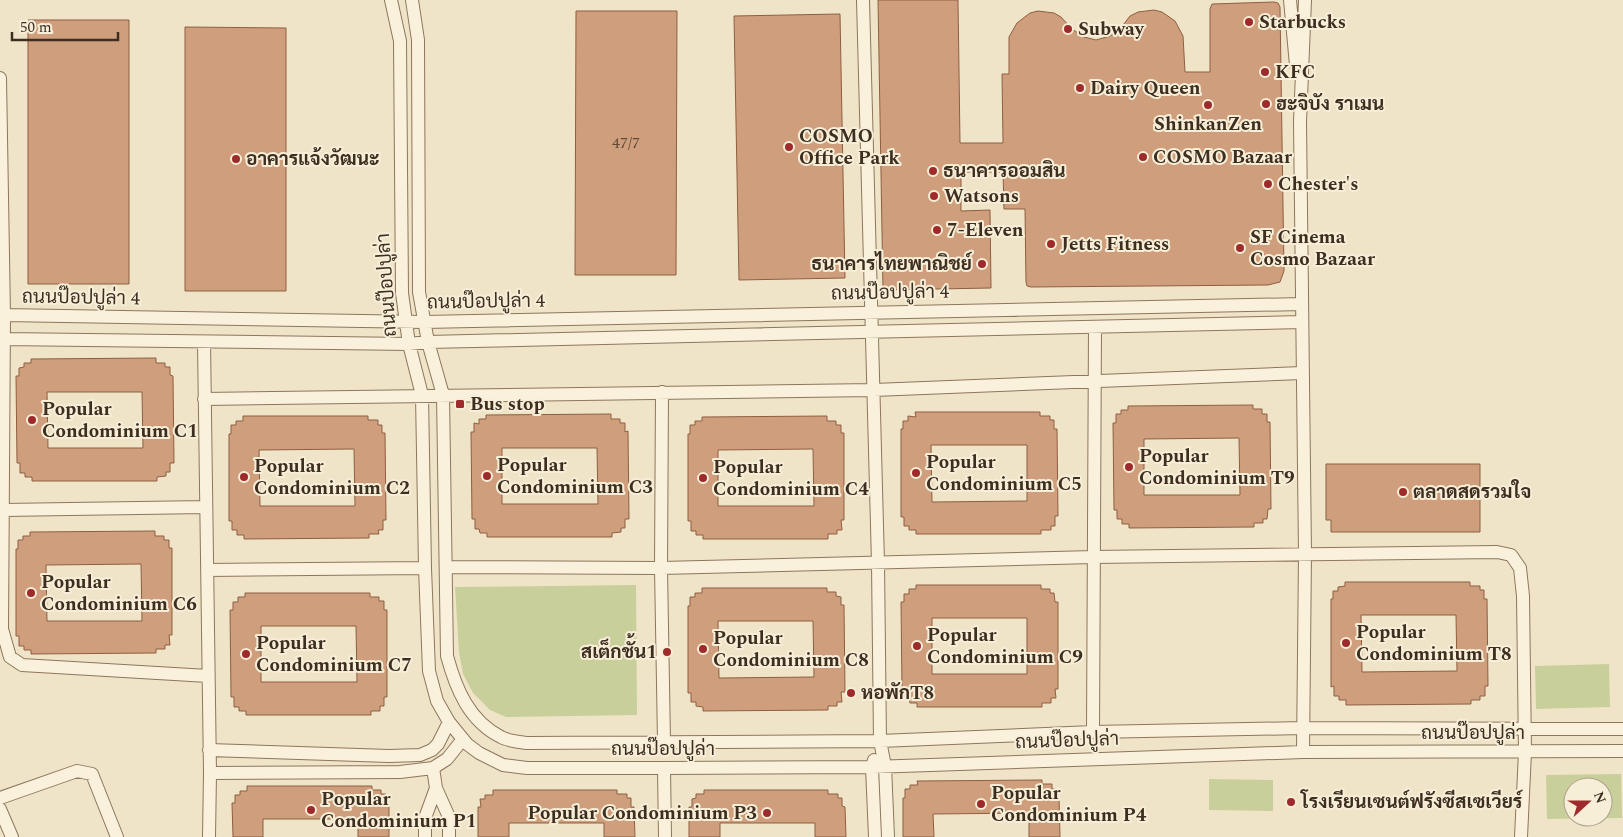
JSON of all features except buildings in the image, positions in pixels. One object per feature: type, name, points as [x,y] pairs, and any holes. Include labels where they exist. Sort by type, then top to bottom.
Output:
[{"type":"street","name":"ถนนป๊อปปูล่า","points":[[392,0],[400,41],[402,293],[409,344],[422,395],[428,672],[448,722],[478,753],[503,765],[528,768],[664,768],[872,767],[1303,752],[1623,751]]},
{"type":"street","name":"ถนนป๊อปปูล่า","points":[[412,0],[418,40],[418,292],[428,342],[443,395],[447,656],[453,678],[470,711],[489,730],[502,738],[527,743],[880,741],[1093,732],[1303,728],[1623,729]]},
{"type":"street","points":[[863,0],[878,563],[880,741],[885,766],[888,837]]},
{"type":"street","points":[[1290,0],[1300,122]]},
{"type":"street","points":[[1303,752],[1305,554],[1300,122],[1305,0]]},
{"type":"street","points":[[0,78],[4,315]]},
{"type":"street","name":"ถนนป๊อปปูล่า 4","points":[[1302,304],[424,322],[4,315],[3,340],[409,344],[428,342],[1302,322]]},
{"type":"street","points":[[713,316],[713,335]]},
{"type":"street","points":[[155,318],[155,340]]},
{"type":"street","points":[[1093,732],[1095,327]]},
{"type":"street","points":[[3,340],[2,629],[10,656],[22,665],[208,676]]},
{"type":"street","points":[[204,342],[210,773],[208,837]]},
{"type":"street","points":[[204,399],[874,390],[1302,373]]},
{"type":"street","points":[[662,392],[661,568],[664,742]]},
{"type":"street","points":[[3,510],[206,507]]},
{"type":"street","points":[[446,568],[661,568],[1093,557],[1305,554],[1497,552],[1510,555],[1520,568],[1522,596],[1525,752],[1521,837]]},
{"type":"street","points":[[207,570],[425,568]]},
{"type":"street","points":[[209,750],[389,756],[420,755],[432,750],[438,744],[448,722]]},
{"type":"street","points":[[210,773],[400,772],[433,768],[447,759],[463,739]]},
{"type":"street","points":[[874,837],[872,767],[880,741]]},
{"type":"street","points":[[433,768],[436,788],[449,817],[449,837]]},
{"type":"street","points":[[664,768],[665,837]]},
{"type":"street","points":[[0,798],[77,771],[92,774],[117,837]]},
{"type":"street","points":[[424,837],[425,818],[436,788]]},
{"type":"street","points":[[0,809],[12,837]]},
{"type":"green space","points":[[636,585],[637,715],[506,717],[490,710],[473,693],[463,674],[459,652],[455,587]]},
{"type":"green space","points":[[1609,664],[1610,707],[1536,709],[1535,666]]},
{"type":"green space","points":[[1621,774],[1622,818],[1613,818],[1613,777],[1563,777],[1563,819],[1547,819],[1546,775]]},
{"type":"green space","points":[[1209,779],[1273,780],[1273,811],[1209,810]]},
{"type":"place","name":"Starbucks","points":[[1249,22]]},
{"type":"place","name":"Subway","points":[[1068,29]]},
{"type":"place","name":"KFC","points":[[1265,72]]},
{"type":"place","name":"Dairy Queen","points":[[1080,88]]},
{"type":"place","name":"ฮะจิบัง ราเมน","points":[[1266,104]]},
{"type":"place","name":"ShinkanZen","points":[[1208,105]]},
{"type":"place","name":"COSMO Office Park","points":[[789,147]]},
{"type":"place","name":"COSMO Bazaar","points":[[1143,157]]},
{"type":"place","name":"อาคารแจ้งวัฒนะ","points":[[236,159]]},
{"type":"place","name":"ธนาคารออมสิน","points":[[933,171]]},
{"type":"place","name":"Chester's","points":[[1268,184]]},
{"type":"place","name":"Watsons","points":[[934,196]]},
{"type":"place","name":"7-Eleven","points":[[937,230]]},
{"type":"place","name":"Jetts Fitness","points":[[1051,244]]},
{"type":"place","name":"SF Cinema Cosmo Bazaar","points":[[1240,248]]},
{"type":"place","name":"ธนาคารไทยพาณิชย์","points":[[982,264]]},
{"type":"place","name":"Bus stop","points":[[460,404]]},
{"type":"place","name":"Popular Condominium C1","points":[[32,420]]},
{"type":"place","name":"Popular Condominium T9","points":[[1129,467]]},
{"type":"place","name":"Popular Condominium C5","points":[[916,473]]},
{"type":"place","name":"Popular Condominium C3","points":[[487,476]]},
{"type":"place","name":"Popular Condominium C2","points":[[244,477]]},
{"type":"place","name":"Popular Condominium C4","points":[[703,478]]},
{"type":"place","name":"ตลาดสดรวมใจ","points":[[1403,492]]},
{"type":"place","name":"Popular Condominium C6","points":[[31,593]]},
{"type":"place","name":"Popular Condominium T8","points":[[1346,643]]},
{"type":"place","name":"Popular Condominium C9","points":[[917,646]]},
{"type":"place","name":"Popular Condominium C8","points":[[703,649]]},
{"type":"place","name":"สเต็กชั้น1","points":[[667,652]]},
{"type":"place","name":"Popular Condominium C7","points":[[246,654]]},
{"type":"place","name":"หอพักT8","points":[[851,693]]},
{"type":"place","name":"โรงเรียนเซนต์ฟรังซีสเซเวียร์","points":[[1291,802]]},
{"type":"place","name":"Popular Condominium P4","points":[[981,804]]},
{"type":"place","name":"Popular Condominium P1","points":[[311,810]]},
{"type":"place","name":"Popular Condominium P3","points":[[767,813]]}]
